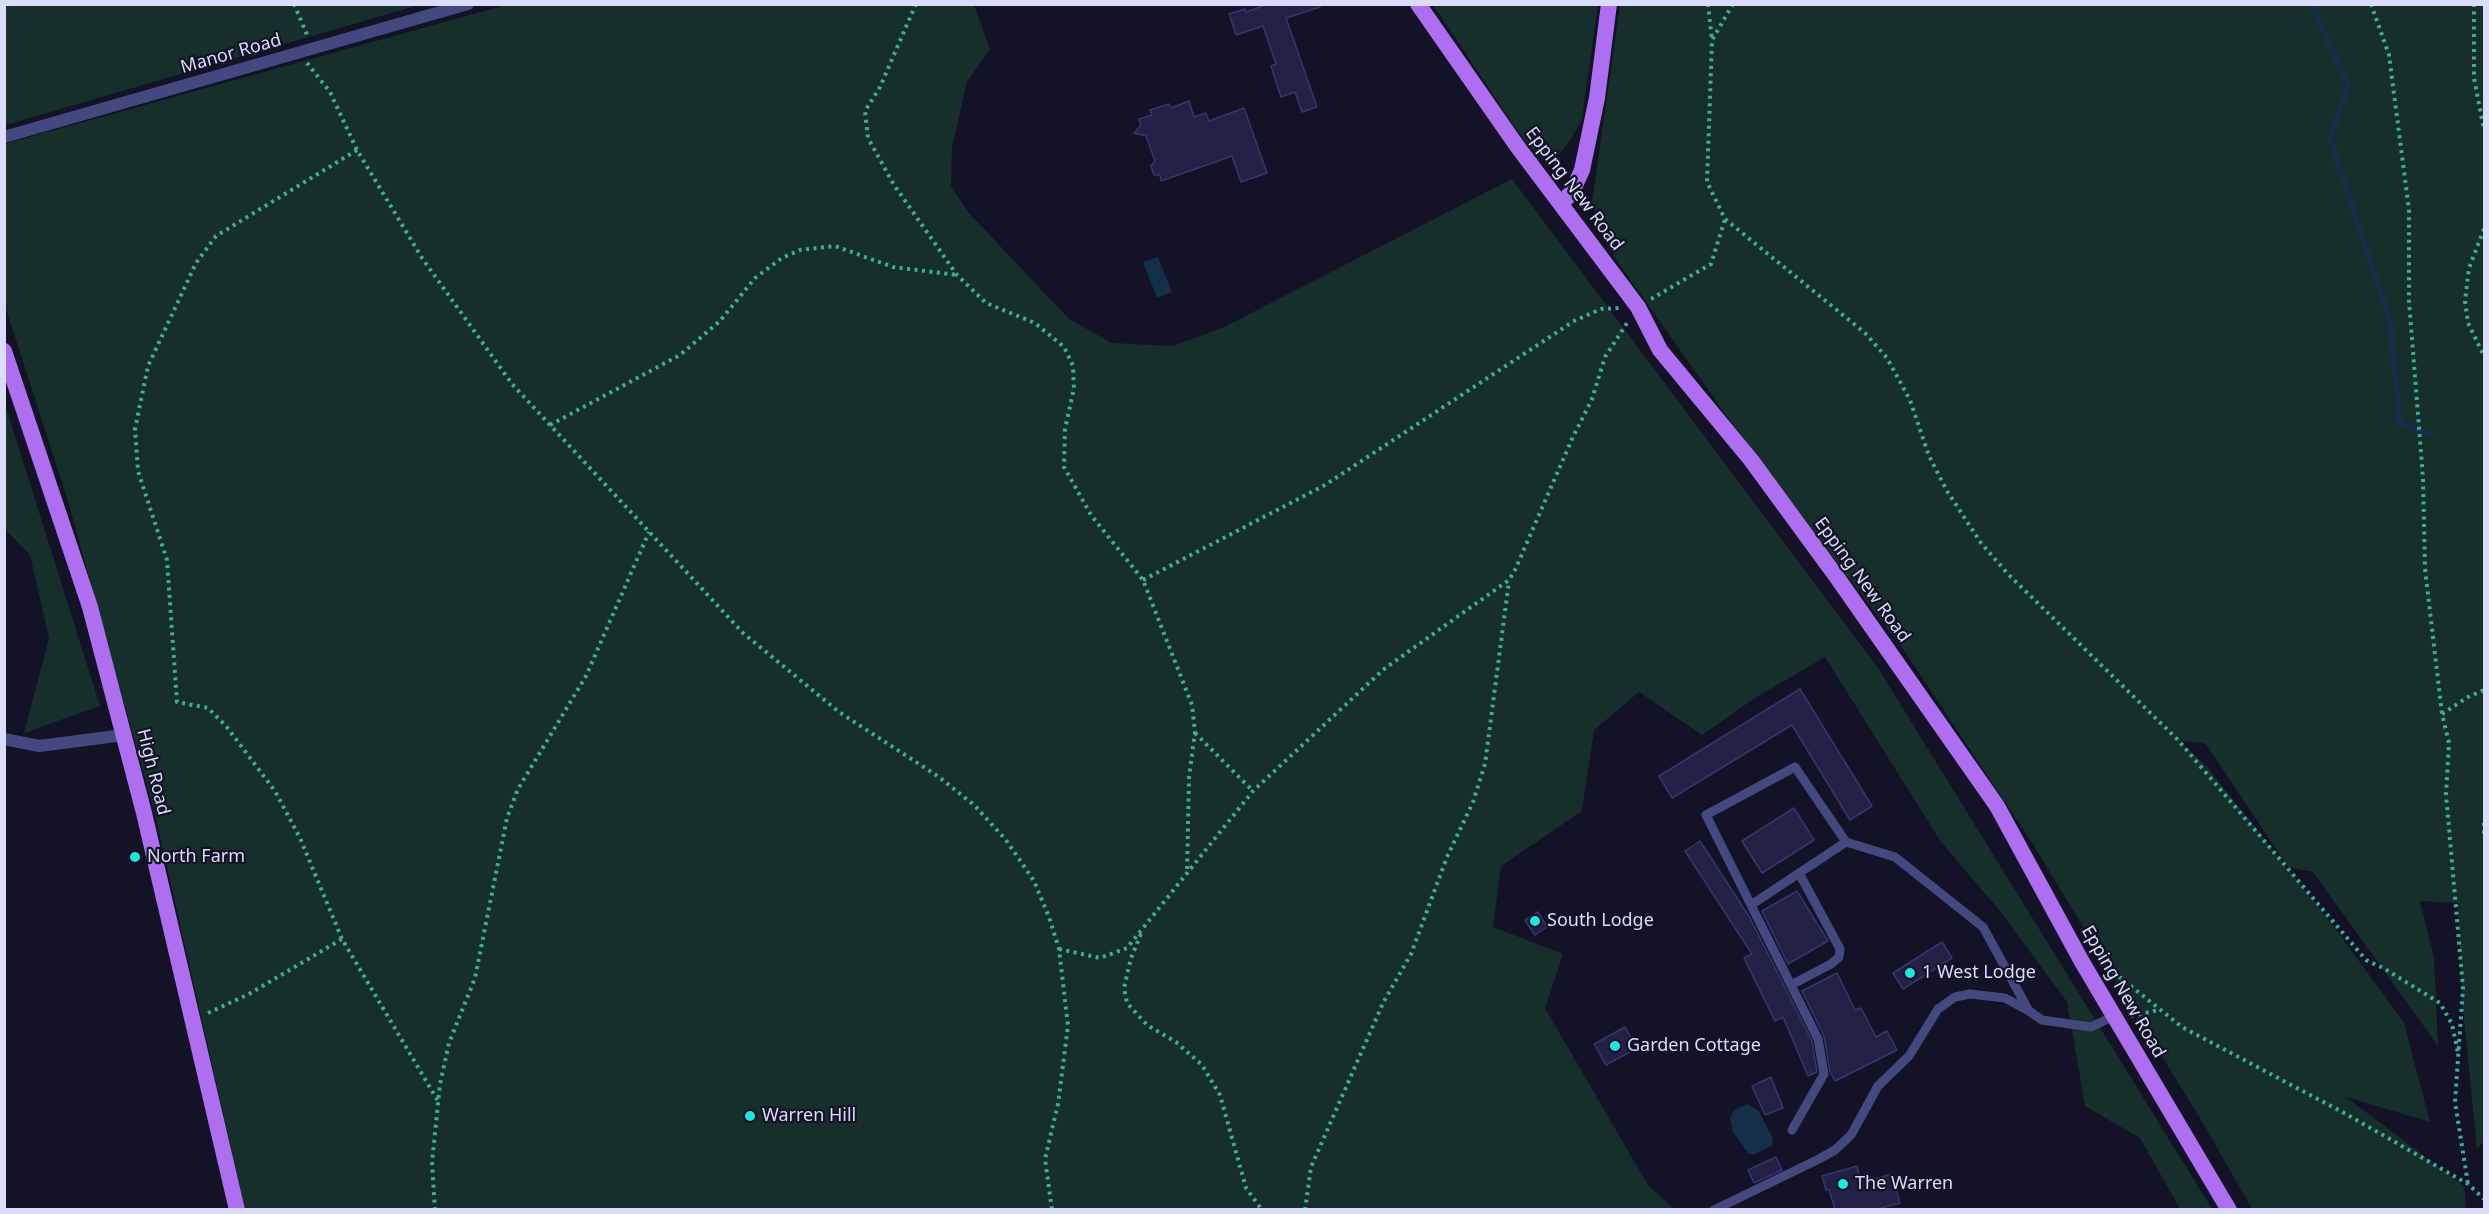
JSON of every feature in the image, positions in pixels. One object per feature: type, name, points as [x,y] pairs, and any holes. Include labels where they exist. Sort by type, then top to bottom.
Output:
[{"type":"main road","name":"Epping New Road","points":[[1418,4],[1638,307],[1660,350],[1750,460],[1836,576],[1990,797],[2082,962],[2229,1209]]},
{"type":"main road","points":[[1561,204],[1572,192],[1582,170],[1597,98],[1609,4]]},
{"type":"main road","name":"High Road","points":[[4,351],[90,607],[124,735],[237,1209]]},
{"type":"street","name":"Manor Road","points":[[4,137],[468,4]]},
{"type":"street","points":[[4,739],[39,746],[124,735]]},
{"type":"lane","points":[[1792,1130],[1824,1074],[1818,1039],[1706,814],[1795,767],[1846,842],[1895,857],[1983,927],[2029,1011]]},
{"type":"lane","points":[[1751,905],[1846,842]]},
{"type":"lane","points":[[1791,985],[1831,964],[1839,957],[1840,949],[1799,873]]},
{"type":"lane","points":[[1714,1209],[1835,1150],[1851,1135],[1878,1086],[1909,1056],[1938,1009],[1955,997],[1970,994],[2005,998],[2043,1020],[2091,1027],[2115,1018]]},
{"type":"path","points":[[294,4],[313,49]]},
{"type":"path","points":[[916,4],[880,87],[865,111],[868,138],[894,185],[957,275],[986,303],[1035,323],[1064,347],[1073,366],[1074,388],[1065,429],[1064,467],[1091,515],[1143,580],[1192,705],[1195,732],[1189,777],[1187,874]]},
{"type":"path","points":[[1708,4],[1712,40],[1707,182],[1725,219],[1865,333],[1887,358],[1910,400],[1929,456],[1947,491],[1981,543],[2008,574],[2178,740],[2366,960],[2440,1003],[2452,1024],[2458,1053]]},
{"type":"path","points":[[1712,40],[1733,4]]},
{"type":"path","points":[[2371,4],[2389,55],[2409,210],[2409,301],[2423,478],[2425,569],[2442,714],[2449,743],[2446,794],[2463,988],[2455,1102],[2468,1184]]},
{"type":"path","points":[[2474,4],[2474,78],[2484,130]]},
{"type":"path","points":[[299,53],[330,92],[357,150],[422,258],[512,384],[742,633],[839,712],[939,777],[974,805],[1006,840],[1034,881],[1059,949],[1068,1026],[1058,1104],[1045,1159],[1052,1209]]},
{"type":"path","points":[[357,150],[216,236],[196,263],[148,366],[135,429],[138,471],[167,560],[177,702],[208,708],[226,726],[275,791],[300,838],[342,939],[438,1101]]},
{"type":"path","points":[[1305,1209],[1311,1167],[1383,1003],[1411,954],[1447,857],[1473,802],[1485,764],[1509,580],[1592,399],[1605,357],[1638,307],[1711,264],[1725,219]]},
{"type":"path","points":[[2484,229],[2469,268],[2465,302],[2468,323],[2484,356]]},
{"type":"path","points":[[550,425],[680,355],[720,321],[755,278],[782,258],[800,250],[835,246],[893,267],[957,275]]},
{"type":"path","points":[[1143,580],[1326,485],[1574,321],[1601,309],[1638,307]]},
{"type":"path","points":[[435,1209],[432,1162],[438,1101],[449,1043],[475,978],[507,818],[518,789],[586,676],[649,532]]},
{"type":"path","points":[[1059,949],[1100,958],[1127,948],[1253,791],[1384,669],[1509,580]]},
{"type":"path","points":[[2442,714],[2468,697],[2484,690]]},
{"type":"path","points":[[1195,732],[1253,791]]},
{"type":"path","points":[[2484,823],[2484,834]]},
{"type":"path","points":[[1144,928],[1131,958],[1124,988],[1127,1003],[1147,1025],[1176,1042],[1202,1065],[1220,1095],[1246,1188],[1262,1209]]},
{"type":"path","points":[[212,1012],[249,994],[342,939]]},
{"type":"path","points":[[2082,962],[2112,971],[2182,1027],[2346,1114],[2468,1184],[2484,1199]]},
{"type":"path","points":[[2115,1018],[2160,1009]]},
{"type":"green space","points":[[5,4],[419,4],[419,5],[5,125]]},
{"type":"green space","points":[[506,5],[974,5],[990,49],[967,82],[952,147],[951,186],[968,212],[1069,319],[1112,343],[1173,346],[1224,327],[1512,179],[1878,668],[2212,1209],[2180,1209],[2140,1138],[2085,1106],[2067,1002],[2000,911],[1941,842],[1825,657],[1755,698],[1702,735],[1639,692],[1594,730],[1582,811],[1501,866],[1493,927],[1563,954],[1545,1008],[1648,1185],[1674,1209],[245,1209],[154,810],[67,498],[5,306],[4,144]]},
{"type":"green space","points":[[1433,5],[1598,5],[1582,119],[1561,152],[1541,157],[1527,145]]},
{"type":"green space","points":[[1620,5],[2484,5],[2484,1141],[2477,1149],[2462,999],[2458,903],[2420,901],[2434,957],[2438,1046],[2313,872],[2288,867],[2205,743],[2179,741],[2208,768],[2338,932],[2404,1023],[2430,1122],[2346,1097],[2464,1186],[2466,1209],[2252,1209],[2204,1125],[2029,838],[1905,652],[1728,418],[1615,258],[1598,226],[1592,202]]},
{"type":"green space","points":[[5,404],[100,706],[24,733],[49,638],[30,555],[5,529]]},
{"type":"water","points":[[1158,257],[1172,292],[1157,298],[1143,262]]},
{"type":"water","points":[[1747,1104],[1759,1111],[1773,1139],[1772,1146],[1753,1155],[1748,1153],[1733,1132],[1730,1119],[1733,1111]]},
{"type":"building","points":[[1268,4],[1319,4],[1320,7],[1286,18],[1317,107],[1302,112],[1295,92],[1281,97],[1271,66],[1276,64],[1263,26],[1236,35],[1229,14],[1245,9],[1246,12]]},
{"type":"building","points":[[1189,101],[1194,117],[1206,113],[1209,121],[1244,108],[1267,173],[1241,182],[1232,156],[1161,181],[1160,175],[1154,175],[1151,166],[1155,161],[1146,136],[1134,133],[1141,125],[1139,119],[1152,115],[1150,110],[1169,104],[1171,108]]},
{"type":"building","points":[[1800,689],[1872,806],[1850,820],[1792,725],[1672,798],[1659,776]]},
{"type":"building","points":[[1794,808],[1814,840],[1762,873],[1742,841]]},
{"type":"building","points":[[1700,841],[1750,918],[1812,1041],[1817,1072],[1808,1076],[1783,1017],[1775,1021],[1744,958],[1752,954],[1685,851]]},
{"type":"building","points":[[1797,891],[1828,941],[1788,964],[1762,911]]},
{"type":"building","name":"South Lodge","points":[[1538,912],[1547,927],[1535,935],[1525,920]]},
{"type":"building","points":[[1942,942],[1952,958],[1903,989],[1893,973]]},
{"type":"building","points":[[1837,973],[1855,1010],[1861,1008],[1876,1037],[1887,1031],[1897,1050],[1835,1081],[1830,1072],[1824,1036],[1802,991]]},
{"type":"building","name":"Garden Cottage","points":[[1625,1027],[1637,1048],[1606,1065],[1594,1044]]},
{"type":"building","points":[[1771,1077],[1783,1108],[1765,1115],[1752,1086]]},
{"type":"building","points":[[1776,1157],[1782,1170],[1754,1183],[1748,1170]]},
{"type":"building","name":"The Warren","points":[[1857,1166],[1861,1183],[1892,1174],[1900,1203],[1878,1209],[1835,1209],[1822,1176]]},
{"type":"waterway","points":[[2311,4],[2348,85],[2330,138],[2390,322],[2400,424],[2431,435]]},
{"type":"place","name":"North Farm","points":[[135,857]]},
{"type":"place","name":"South Lodge","points":[[1535,921]]},
{"type":"place","name":"1 West Lodge","points":[[1910,973]]},
{"type":"place","name":"Garden Cottage","points":[[1615,1046]]},
{"type":"place","name":"Warren Hill","points":[[750,1116]]},
{"type":"place","name":"The Warren","points":[[1843,1184]]}]
